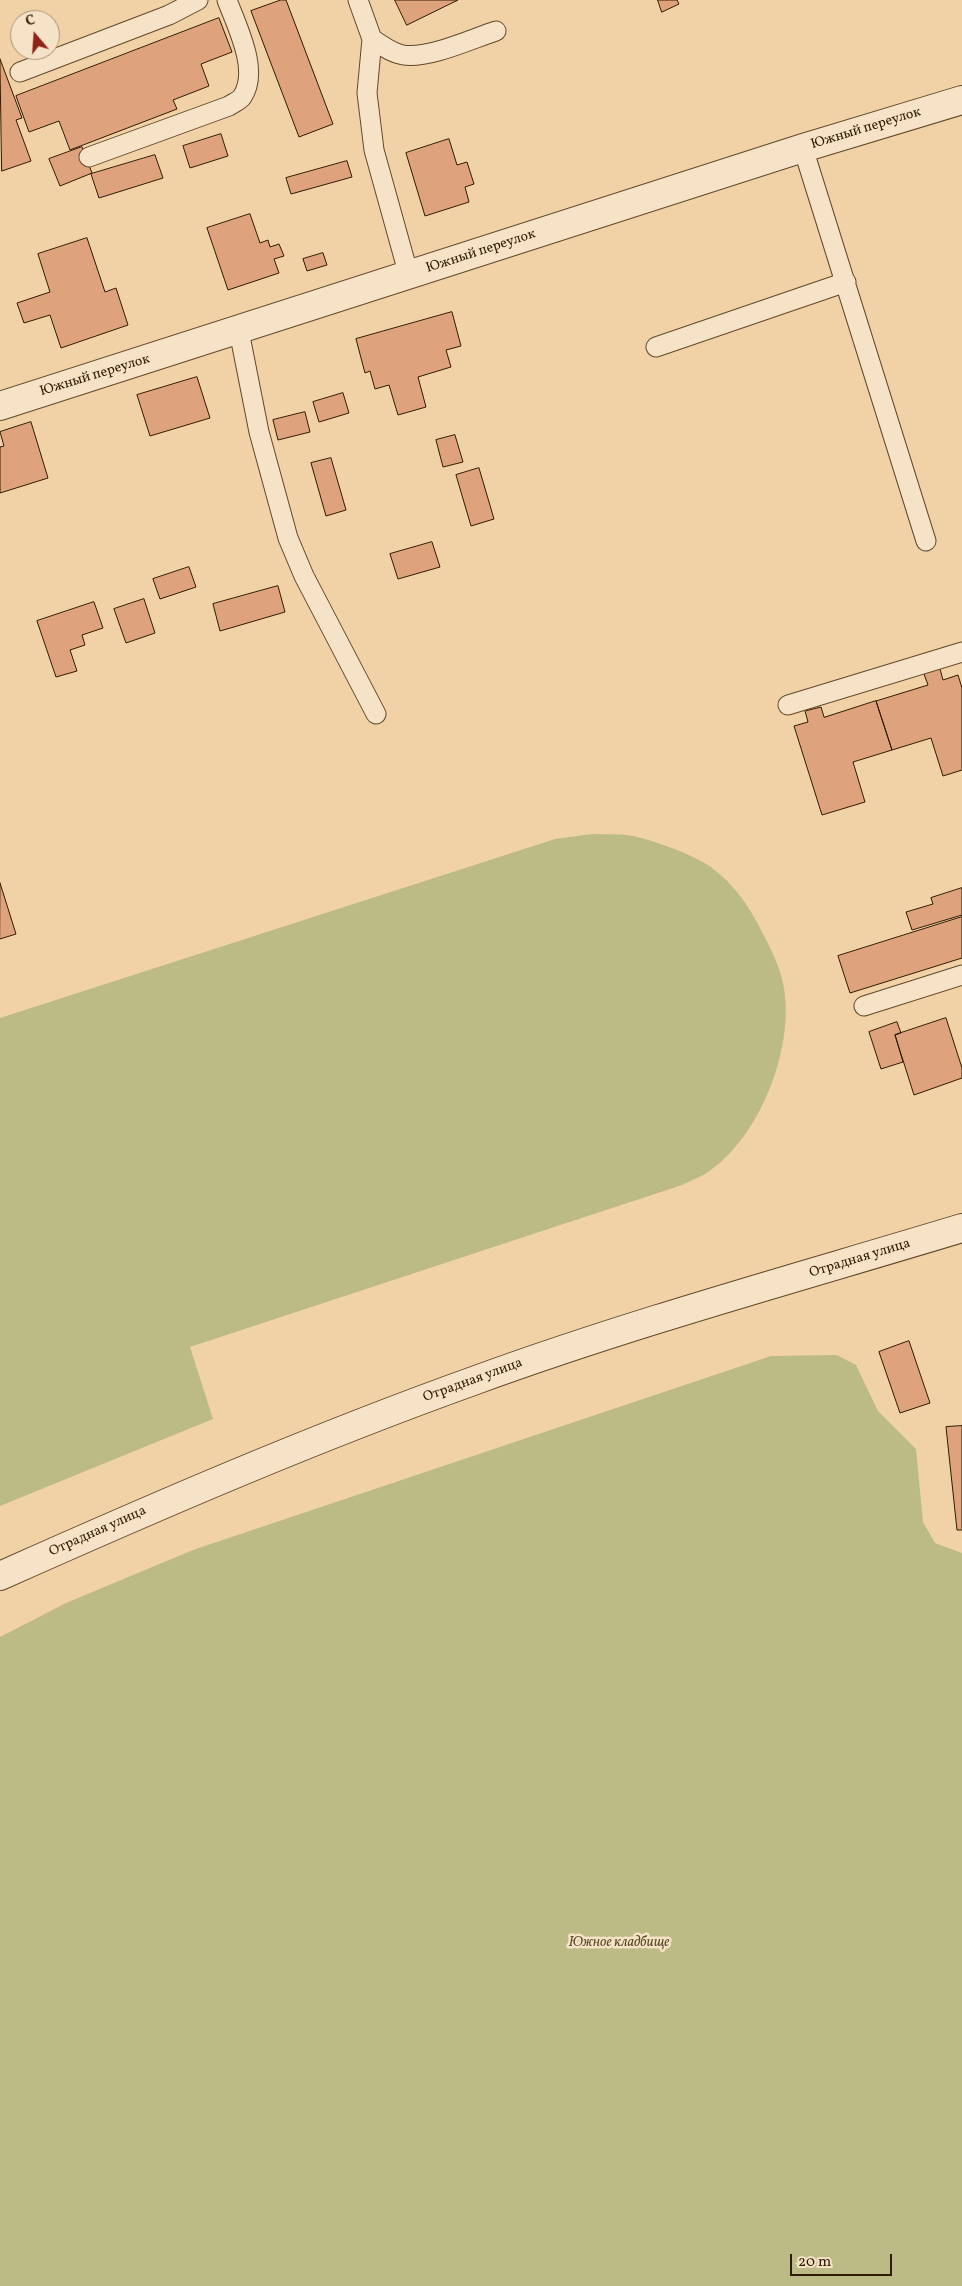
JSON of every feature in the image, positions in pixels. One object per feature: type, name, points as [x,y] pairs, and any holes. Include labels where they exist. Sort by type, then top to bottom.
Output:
[{"type":"street","name":"Южный переулок","points":[[0,406],[239,331],[803,148],[962,100]]},
{"type":"street","name":"Отрадная улица","points":[[0,1576],[170,1500],[340,1430],[476,1380],[593,1340],[962,1228]]},
{"type":"lane","points":[[20,72],[168,15],[198,0]]},
{"type":"lane","points":[[89,158],[229,106],[241,98],[250,78],[249,64],[227,0]]},
{"type":"lane","points":[[358,0],[372,39],[367,93],[374,150],[409,276]]},
{"type":"lane","points":[[372,39],[392,52],[404,55],[428,53],[496,31]]},
{"type":"lane","points":[[803,148],[926,541]]},
{"type":"lane","points":[[656,347],[846,282]]},
{"type":"lane","points":[[239,331],[259,432],[288,538],[304,576],[376,714]]},
{"type":"lane","points":[[788,705],[962,652]]},
{"type":"lane","points":[[864,1006],[962,975]]},
{"type":"green space","points":[[592,834],[626,835],[645,839],[678,850],[710,867],[728,881],[742,899],[755,918],[773,955],[783,983],[786,1007],[779,1059],[771,1085],[760,1110],[746,1133],[730,1153],[702,1176],[682,1185],[190,1347],[213,1419],[0,1506],[0,1018],[555,839]]},
{"type":"green space","name":"Южное кладбище","points":[[837,1355],[856,1365],[878,1411],[916,1449],[923,1522],[935,1543],[962,1553],[962,2286],[0,2286],[0,1637],[66,1603],[193,1550],[771,1356]]},
{"type":"building","points":[[286,0],[333,124],[299,137],[251,11]]},
{"type":"building","points":[[395,0],[458,0],[407,25]]},
{"type":"building","points":[[658,0],[677,0],[679,4],[662,12]]},
{"type":"building","points":[[219,18],[232,52],[201,64],[209,86],[173,100],[177,109],[70,150],[59,121],[29,132],[16,96]]},
{"type":"building","points":[[0,59],[22,118],[16,120],[31,161],[2,171]]},
{"type":"building","points":[[221,134],[228,156],[190,168],[183,146]]},
{"type":"building","points":[[449,139],[457,165],[467,162],[474,184],[465,187],[469,202],[425,216],[406,153]]},
{"type":"building","points":[[82,147],[92,173],[60,186],[49,159]]},
{"type":"building","points":[[155,155],[163,178],[99,198],[91,174]]},
{"type":"building","points":[[347,161],[352,177],[291,194],[286,178]]},
{"type":"building","points":[[250,214],[260,243],[268,240],[270,247],[279,244],[284,256],[274,259],[279,273],[228,290],[207,228]]},
{"type":"building","points":[[87,238],[105,292],[116,288],[128,325],[61,348],[50,315],[24,323],[17,303],[50,292],[38,254]]},
{"type":"building","points":[[323,253],[327,265],[307,271],[303,259]]},
{"type":"building","points":[[452,312],[461,346],[446,350],[451,367],[418,377],[426,407],[398,415],[389,385],[375,389],[370,371],[365,373],[356,339]]},
{"type":"building","points":[[197,377],[210,418],[150,436],[137,395]]},
{"type":"building","points":[[343,393],[349,413],[319,422],[313,402]]},
{"type":"building","points":[[305,412],[310,432],[278,440],[273,420]]},
{"type":"building","points":[[31,422],[48,478],[0,493],[0,447],[4,446],[0,432]]},
{"type":"building","points":[[455,435],[463,462],[443,467],[436,440]]},
{"type":"building","points":[[331,458],[346,510],[326,516],[311,463]]},
{"type":"building","points":[[479,468],[494,519],[471,526],[456,475]]},
{"type":"building","points":[[432,542],[440,567],[398,579],[390,554]]},
{"type":"building","points":[[189,567],[196,587],[160,599],[153,579]]},
{"type":"building","points":[[278,586],[285,612],[220,631],[213,604]]},
{"type":"building","points":[[144,599],[155,633],[126,643],[114,609]]},
{"type":"building","points":[[94,602],[103,628],[82,635],[85,645],[70,650],[77,671],[56,677],[37,621]]},
{"type":"building","points":[[940,669],[943,680],[958,675],[962,688],[962,770],[943,776],[931,738],[892,750],[876,701],[928,685],[924,674]]},
{"type":"building","points":[[876,701],[892,750],[853,762],[865,802],[822,815],[794,726],[808,722],[805,711],[821,707],[824,717]]},
{"type":"building","points":[[0,883],[16,934],[0,939]]},
{"type":"building","points":[[962,888],[962,915],[912,930],[906,912],[933,904],[931,898]]},
{"type":"building","points":[[962,917],[962,958],[850,993],[838,956]]},
{"type":"building","points":[[946,1018],[962,1068],[962,1078],[914,1095],[895,1035]]},
{"type":"building","points":[[897,1022],[901,1033],[895,1035],[903,1062],[881,1069],[869,1032]]},
{"type":"building","points":[[909,1341],[930,1403],[900,1413],[879,1352]]},
{"type":"building","points":[[962,1426],[962,1530],[957,1530],[946,1427]]}]
